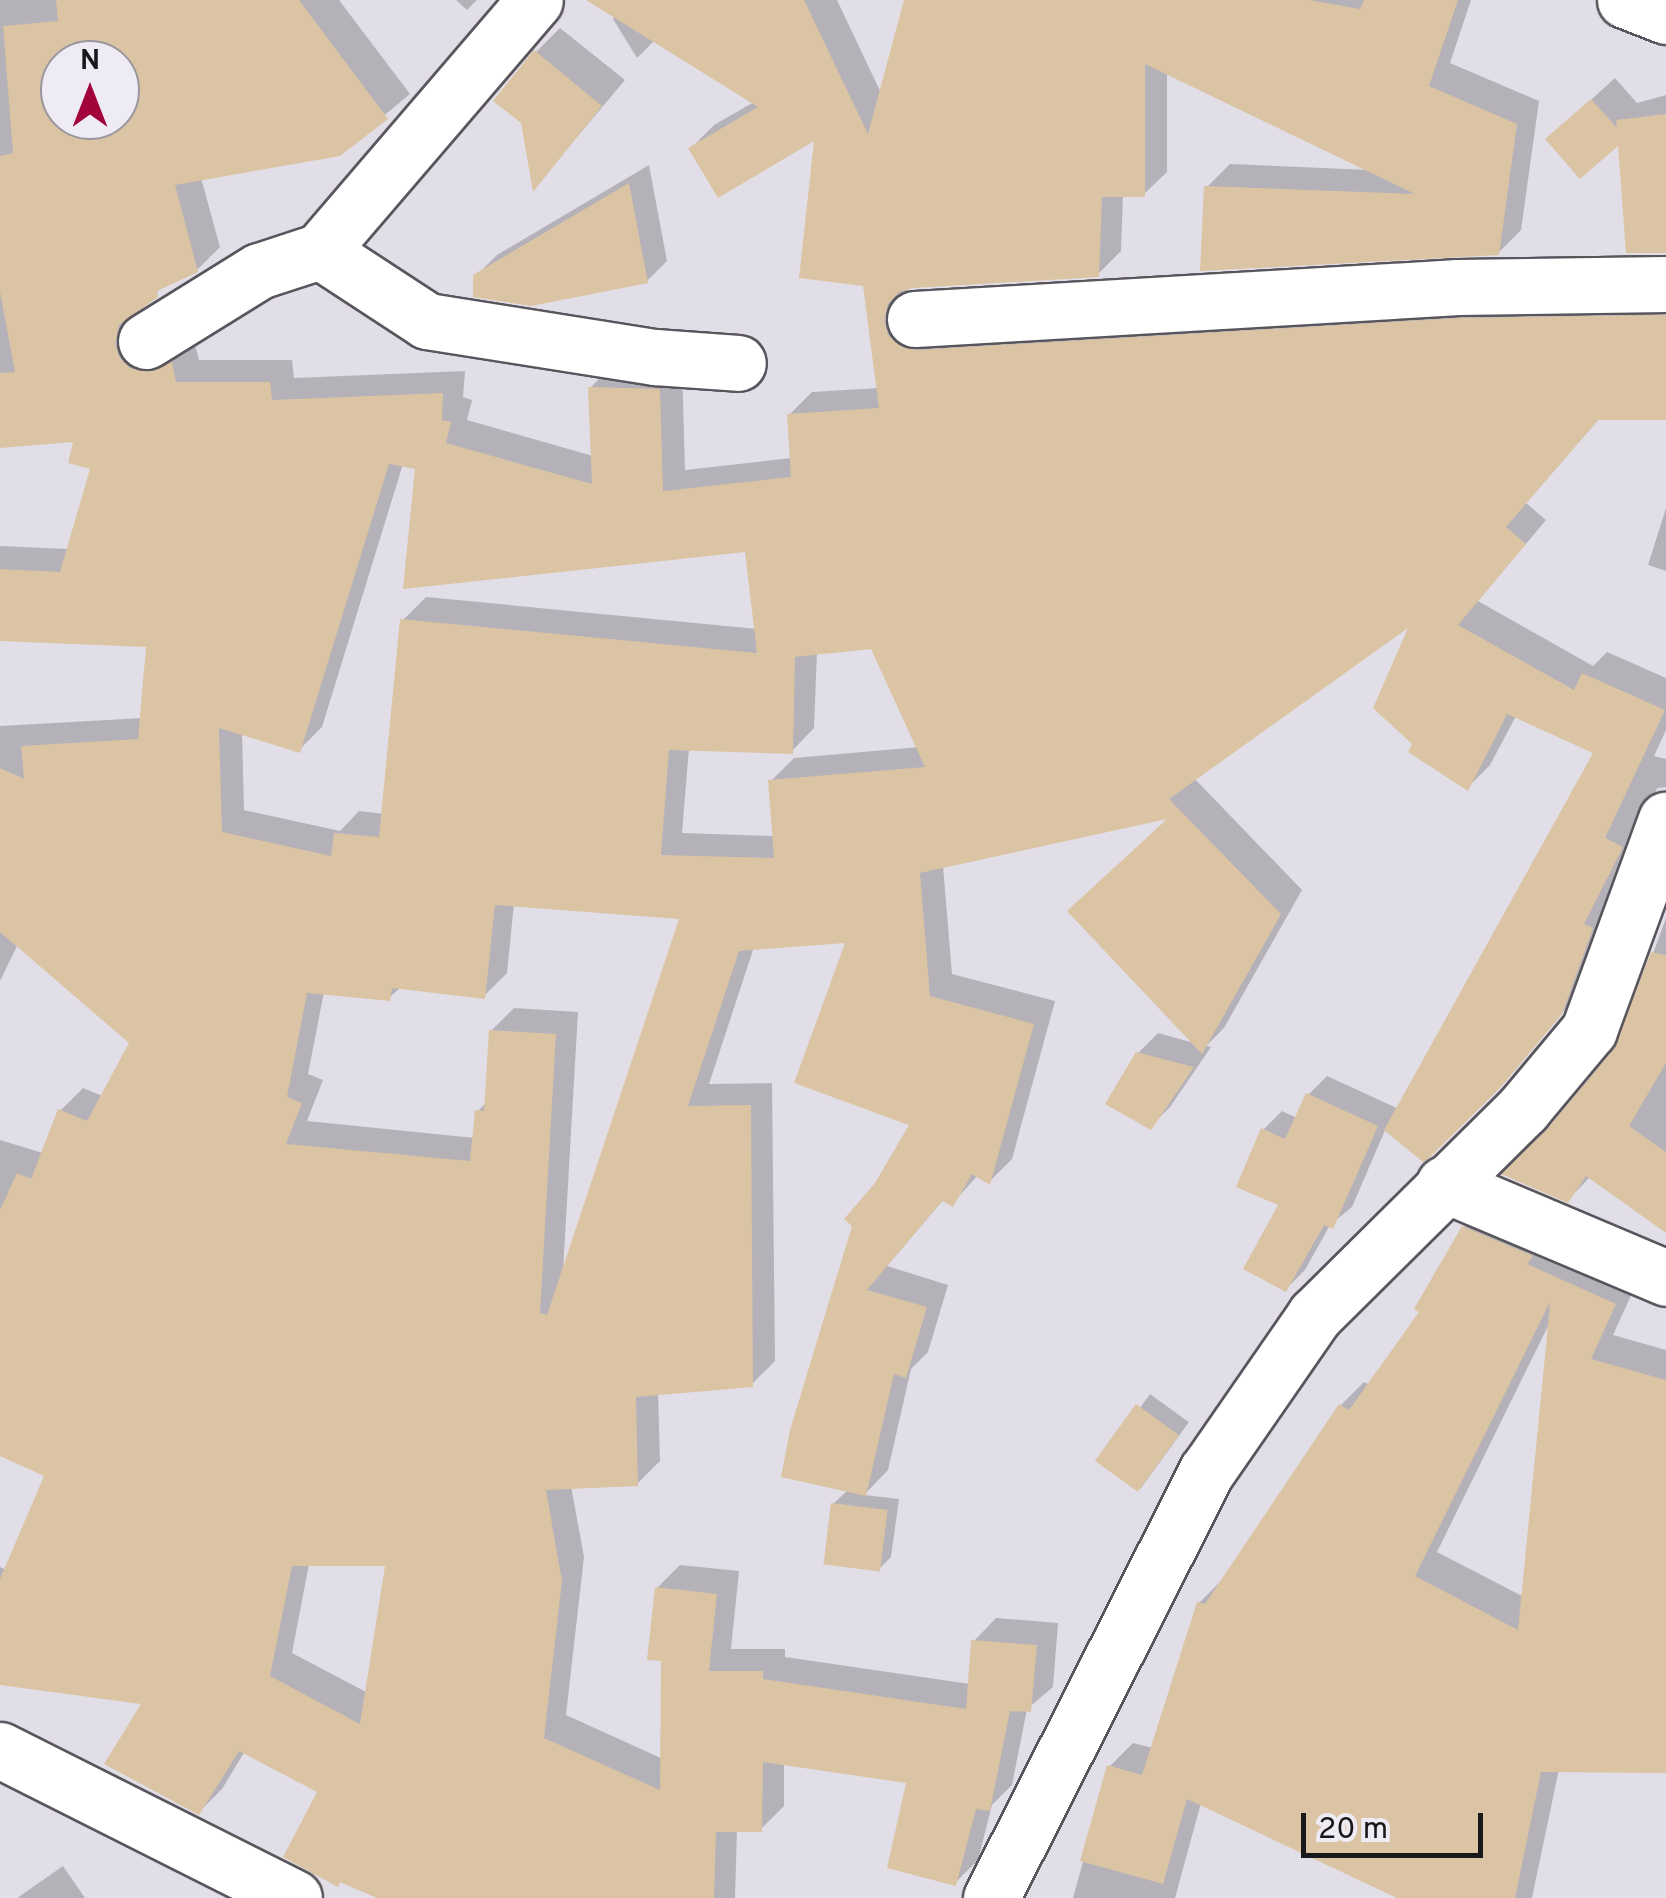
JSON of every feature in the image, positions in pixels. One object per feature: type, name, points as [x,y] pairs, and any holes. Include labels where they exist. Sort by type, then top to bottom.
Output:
[{"type":"street","points":[[146,341],[259,271],[320,251],[535,0]]},
{"type":"street","points":[[1625,0],[1666,16]]},
{"type":"street","points":[[320,251],[426,320],[655,357],[738,363]]},
{"type":"street","points":[[916,318],[1458,288],[1666,284]]},
{"type":"street","points":[[991,1898],[1207,1471],[1315,1315],[1522,1109],[1589,1030],[1666,820]]},
{"type":"street","points":[[1444,1184],[1666,1278]]},
{"type":"street","points":[[0,1750],[294,1898]]},
{"type":"building","points":[[56,0],[299,0],[388,119],[340,156],[175,185],[198,272],[157,291],[158,297],[119,325],[115,343],[119,357],[130,368],[148,372],[172,362],[176,382],[270,382],[272,400],[443,393],[442,420],[451,422],[446,443],[592,484],[588,387],[660,389],[663,491],[791,477],[787,414],[879,408],[863,286],[799,278],[814,141],[718,198],[688,148],[758,107],[586,0],[804,0],[868,134],[904,0],[1309,0],[1360,9],[1364,0],[1458,0],[1429,86],[1517,124],[1499,255],[1200,271],[1204,186],[1415,194],[1145,64],[1145,197],[1102,197],[1099,277],[899,292],[888,304],[884,320],[888,335],[902,347],[917,350],[1459,318],[1666,315],[1666,420],[1598,420],[1506,527],[1526,544],[1458,625],[1574,690],[1582,673],[1665,710],[1605,838],[1623,847],[1584,924],[1593,928],[1562,1014],[1500,1088],[1423,1162],[1384,1130],[1593,753],[1507,714],[1468,791],[1408,752],[1412,744],[1373,708],[1408,628],[1169,799],[1281,914],[1202,1054],[1067,911],[1167,819],[920,873],[930,996],[1034,1024],[990,1185],[972,1174],[953,1207],[942,1201],[867,1290],[927,1307],[906,1378],[894,1374],[866,1496],[781,1477],[790,1430],[852,1226],[844,1219],[875,1183],[909,1125],[794,1083],[845,943],[739,951],[688,1106],[751,1105],[753,1387],[636,1397],[638,1486],[546,1490],[562,1581],[544,1738],[660,1790],[661,1661],[647,1660],[655,1587],[717,1594],[709,1671],[763,1671],[763,1679],[966,1709],[971,1640],[1037,1645],[1031,1712],[1010,1711],[990,1811],[976,1809],[956,1886],[887,1868],[906,1783],[763,1762],[762,1832],[716,1832],[714,1898],[377,1898],[340,1882],[338,1887],[283,1857],[317,1792],[239,1751],[199,1815],[104,1764],[141,1704],[0,1685],[0,1579],[44,1476],[0,1456],[0,1210],[17,1173],[31,1179],[58,1109],[87,1121],[129,1043],[0,932],[0,768],[24,779],[21,746],[138,739],[146,647],[0,641],[0,569],[60,572],[90,469],[68,463],[73,442],[0,448],[0,373],[15,372],[0,292],[0,156],[13,153],[3,26],[58,21]],"holes":[[[389,464],[415,469],[403,589],[745,552],[757,653],[400,619],[379,837],[334,833],[331,856],[222,832],[219,728],[300,753]],[[871,649],[925,767],[768,780],[774,858],[661,855],[669,750],[793,754],[795,657]],[[495,905],[679,919],[547,1315],[540,1313],[556,1034],[489,1030],[484,1111],[475,1110],[470,1161],[286,1144],[302,1103],[287,1097],[307,993],[390,1001],[392,988],[485,999]],[[292,1566],[385,1566],[360,1724],[270,1676]]]},
{"type":"building","points":[[534,50],[602,106],[533,192],[521,123],[493,101]]},
{"type":"building","points":[[1591,99],[1617,128],[1616,120],[1666,114],[1666,253],[1626,253],[1618,146],[1580,179],[1545,139]]},
{"type":"building","points":[[629,183],[648,283],[531,306],[473,297],[473,275]]},
{"type":"building","points":[[1651,952],[1666,955],[1666,1063],[1629,1126],[1666,1152],[1666,1233],[1586,1176],[1568,1203],[1501,1174],[1547,1129],[1613,1050]]},
{"type":"building","points":[[1136,1052],[1194,1067],[1151,1130],[1105,1104]]},
{"type":"building","points":[[1306,1093],[1378,1126],[1333,1229],[1324,1225],[1286,1292],[1243,1269],[1278,1205],[1236,1187],[1261,1128],[1285,1139]]},
{"type":"building","points":[[1462,1226],[1533,1256],[1527,1264],[1616,1304],[1591,1359],[1666,1380],[1666,1773],[1541,1772],[1515,1898],[1397,1898],[1187,1799],[1163,1884],[1080,1861],[1107,1765],[1142,1775],[1197,1602],[1205,1604],[1339,1404],[1349,1410],[1419,1312],[1414,1309]],"holes":[[[1550,1302],[1518,1630],[1415,1576]]]},
{"type":"building","points":[[1136,1404],[1179,1435],[1138,1492],[1095,1461]]},
{"type":"building","points":[[831,1503],[888,1510],[880,1571],[823,1565]]}]
